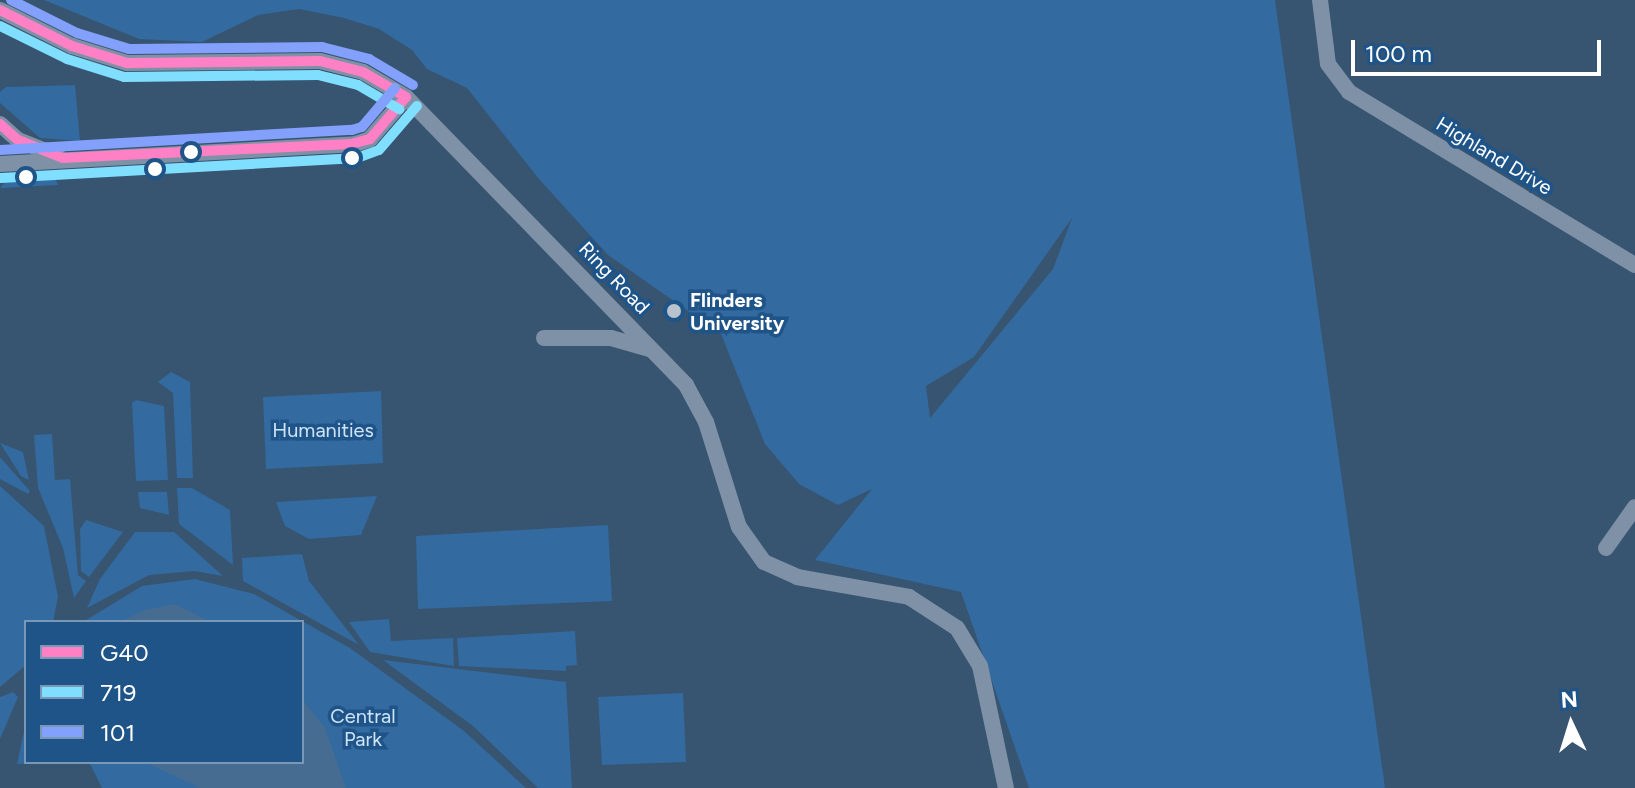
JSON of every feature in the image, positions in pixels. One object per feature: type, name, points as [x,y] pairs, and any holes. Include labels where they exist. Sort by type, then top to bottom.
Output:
[{"type":"street","name":"Highland Drive","points":[[1320,0],[1328,64],[1349,92],[1635,265]]},
{"type":"street","name":"Ring Road","points":[[0,10],[72,46],[127,63],[320,61],[363,72],[406,97],[661,355],[696,401],[739,527],[764,562],[797,577],[909,597],[957,628],[980,666],[1006,788]]},
{"type":"street","points":[[0,164],[63,158],[355,144],[370,139],[406,97]]},
{"type":"street","points":[[0,124],[18,140],[63,158]]},
{"type":"street","points":[[544,338],[635,341],[661,355]]},
{"type":"street","points":[[1606,548],[1635,507]]},
{"type":"green space","points":[[44,0],[1275,0],[1385,788],[1029,788],[961,592],[815,560],[872,489],[838,505],[799,484],[765,444],[721,334],[608,255],[539,179],[467,88],[427,69],[412,50],[379,29],[299,9],[258,15],[202,42],[139,39]],"holes":[[[1072,218],[1053,269],[930,418],[926,386],[974,357]]]},
{"type":"green space","points":[[75,85],[80,141],[40,138],[0,103],[0,92],[6,87]]},
{"type":"green space","points":[[55,177],[58,185],[0,188],[7,180]]},
{"type":"green space","points":[[171,372],[190,382],[193,478],[177,478],[173,393],[158,382]]},
{"type":"green space","name":"Humanities","points":[[381,391],[383,463],[266,469],[263,397]]},
{"type":"green space","points":[[136,400],[164,406],[168,480],[136,481],[132,403]]},
{"type":"green space","points":[[52,434],[55,480],[70,479],[78,575],[86,581],[74,598],[63,548],[38,488],[34,435]]},
{"type":"green space","points":[[0,443],[23,452],[29,480],[21,476]]},
{"type":"green space","points":[[0,457],[30,491],[28,494],[0,479]]},
{"type":"green space","points":[[0,486],[44,526],[58,597],[53,620],[24,620],[24,667],[0,687]]},
{"type":"green space","points":[[177,488],[192,488],[230,510],[233,565],[179,524]]},
{"type":"green space","points":[[138,492],[167,492],[169,515],[140,508]]},
{"type":"green space","points":[[377,496],[361,535],[309,539],[285,526],[276,502]]},
{"type":"green space","points":[[86,520],[123,532],[89,577],[81,571],[80,529]]},
{"type":"green space","points":[[608,525],[612,601],[418,609],[416,536]]},
{"type":"green space","points":[[135,532],[174,532],[223,576],[194,571],[149,575],[87,608],[100,579]]},
{"type":"green space","points":[[302,554],[309,581],[359,645],[243,581],[242,558]]},
{"type":"green space","name":"Central Park","points":[[195,579],[254,594],[300,620],[86,620],[142,586]]},
{"type":"green space","points":[[389,619],[391,641],[453,638],[454,666],[370,652],[349,622]]},
{"type":"green space","name":"Central Park","points":[[304,622],[350,648],[464,731],[526,788],[102,788],[90,764],[304,764]]},
{"type":"green space","points":[[575,631],[577,665],[566,666],[566,671],[459,666],[457,638]]},
{"type":"green space","points":[[383,660],[566,682],[572,788],[538,788],[473,726]]},
{"type":"green space","points":[[13,692],[18,697],[0,739],[0,697]]},
{"type":"green space","points":[[683,693],[686,762],[602,765],[598,697]]},
{"type":"green space","points":[[24,731],[24,764],[17,764]]},
{"type":"shaded area","points":[[175,604],[207,620],[124,620],[144,610]]},
{"type":"shaded area","points":[[304,702],[325,728],[346,788],[200,788],[149,764],[304,764]]},
{"type":"transit line","name":"101","points":[[11,0],[77,33],[129,49],[322,47],[369,59],[413,85]]},
{"type":"transit line","name":"G40","points":[[0,10],[72,46],[127,63],[320,61],[363,72],[406,97]]},
{"type":"transit line","name":"719","points":[[0,26],[67,59],[124,77],[318,75],[358,85],[399,109]]},
{"type":"transit line","name":"101","points":[[0,150],[352,130],[362,127],[395,88]]},
{"type":"transit line","name":"G40","points":[[0,124],[18,140],[63,158],[351,144],[370,139],[406,97]]},
{"type":"transit line","name":"719","points":[[1,178],[357,158],[379,150],[417,106]]},
{"type":"place","name":"Flinders University","points":[[674,311]]}]
